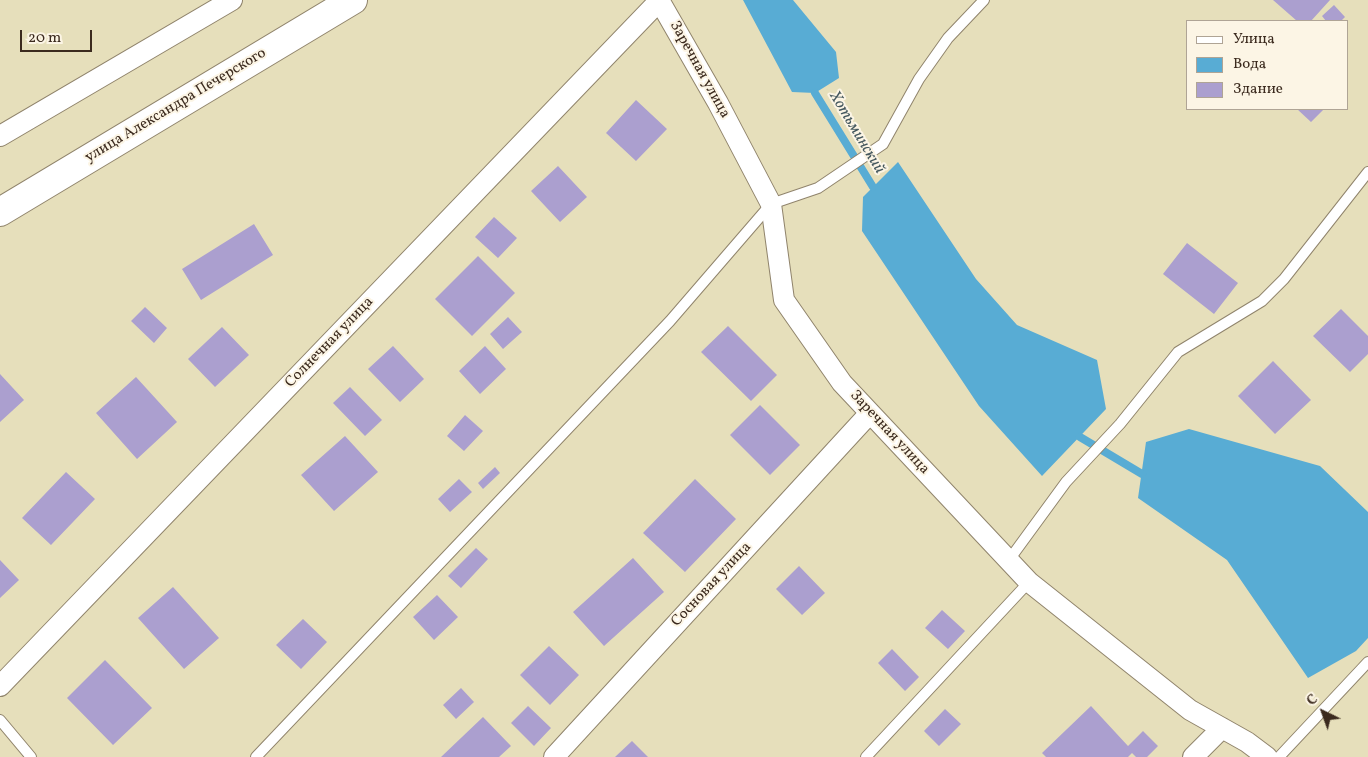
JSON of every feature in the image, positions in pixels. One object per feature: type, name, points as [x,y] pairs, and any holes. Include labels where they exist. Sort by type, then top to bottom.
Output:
[{"type":"main road","name":"улица Александра Печерского","points":[[0,212],[353,0]]},
{"type":"street","points":[[0,136],[232,0]]},
{"type":"street","name":"Заречная улица","points":[[659,0],[718,103],[771,204],[784,300],[842,383],[1030,582],[1190,710],[1247,742],[1267,757]]},
{"type":"street","name":"Солнечная улица","points":[[0,686],[659,0]]},
{"type":"street","name":"Сосновая улица","points":[[554,757],[870,413]]},
{"type":"street","points":[[1192,757],[1222,728]]},
{"type":"lane","points":[[256,757],[670,322],[771,204],[818,188],[883,144],[919,79],[948,38],[984,0]]},
{"type":"lane","points":[[1009,560],[1066,482],[1120,424],[1178,352],[1262,301],[1284,279],[1368,172]]},
{"type":"lane","points":[[866,757],[1030,582]]},
{"type":"lane","points":[[1279,757],[1368,662]]},
{"type":"lane","points":[[0,720],[31,757]]},
{"type":"water","points":[[743,0],[793,0],[836,52],[839,78],[815,93],[792,92]]},
{"type":"water","points":[[898,162],[976,279],[1017,325],[1097,360],[1106,409],[1042,476],[979,406],[862,231],[863,197]]},
{"type":"water","points":[[1189,429],[1320,466],[1368,512],[1368,638],[1356,651],[1308,678],[1227,560],[1138,498],[1146,442]]},
{"type":"building","points":[[1273,0],[1330,0],[1312,20],[1296,20]]},
{"type":"building","points":[[1334,5],[1345,17],[1342,20],[1325,20],[1322,16]]},
{"type":"building","points":[[636,100],[667,129],[636,161],[606,133]]},
{"type":"building","points":[[1298,110],[1323,110],[1311,122]]},
{"type":"building","points":[[558,166],[587,197],[560,222],[531,191]]},
{"type":"building","points":[[494,217],[517,238],[498,258],[475,237]]},
{"type":"building","points":[[254,224],[273,255],[201,300],[182,269]]},
{"type":"building","points":[[1187,243],[1238,283],[1214,314],[1163,274]]},
{"type":"building","points":[[478,256],[515,293],[472,336],[435,299]]},
{"type":"building","points":[[145,307],[167,328],[154,343],[131,321]]},
{"type":"building","points":[[1341,309],[1368,336],[1368,354],[1350,372],[1313,336]]},
{"type":"building","points":[[508,317],[522,332],[503,349],[490,334]]},
{"type":"building","points":[[728,326],[777,375],[751,401],[701,352]]},
{"type":"building","points":[[222,327],[249,355],[215,387],[188,359]]},
{"type":"building","points":[[393,346],[424,379],[400,402],[368,369]]},
{"type":"building","points":[[485,346],[506,369],[480,394],[459,371]]},
{"type":"building","points":[[1273,361],[1311,400],[1275,434],[1238,396]]},
{"type":"building","points":[[0,374],[24,400],[0,422]]},
{"type":"building","points":[[136,377],[177,422],[137,459],[96,413]]},
{"type":"building","points":[[350,387],[382,420],[365,436],[333,403]]},
{"type":"building","points":[[760,405],[800,445],[770,475],[730,435]]},
{"type":"building","points":[[465,415],[483,431],[464,451],[447,436]]},
{"type":"building","points":[[345,436],[378,472],[334,511],[301,475]]},
{"type":"building","points":[[495,467],[500,473],[483,489],[478,483]]},
{"type":"building","points":[[66,472],[95,499],[51,545],[22,518]]},
{"type":"building","points":[[459,479],[472,492],[450,512],[438,499]]},
{"type":"building","points":[[695,479],[736,519],[685,572],[643,533]]},
{"type":"building","points":[[476,548],[488,559],[461,588],[448,576]]},
{"type":"building","points":[[633,558],[664,592],[604,646],[573,612]]},
{"type":"building","points":[[0,560],[19,580],[0,598]]},
{"type":"building","points":[[799,566],[825,593],[802,615],[776,589]]},
{"type":"building","points":[[173,587],[219,638],[184,669],[138,618]]},
{"type":"building","points":[[437,595],[458,617],[434,640],[413,617]]},
{"type":"building","points":[[942,610],[965,631],[948,649],[925,628]]},
{"type":"building","points":[[303,619],[327,642],[301,669],[276,645]]},
{"type":"building","points":[[549,646],[579,675],[550,705],[520,675]]},
{"type":"building","points":[[892,649],[919,677],[905,691],[878,663]]},
{"type":"building","points":[[105,660],[152,708],[113,745],[67,698]]},
{"type":"building","points":[[461,688],[474,702],[456,719],[443,705]]},
{"type":"building","points":[[528,706],[551,728],[534,746],[511,723]]},
{"type":"building","points":[[1091,706],[1128,746],[1143,731],[1158,746],[1147,757],[1136,757],[1132,753],[1128,757],[1046,757],[1042,753]]},
{"type":"building","points":[[945,709],[961,724],[939,746],[924,731]]},
{"type":"building","points":[[483,717],[511,746],[499,757],[441,757]]},
{"type":"building","points":[[632,741],[648,757],[615,757]]},
{"type":"waterway","name":"Хотьминский","points":[[815,93],[873,187]]},
{"type":"waterway","name":"Хотьминский","points":[[1080,437],[1142,474]]}]
